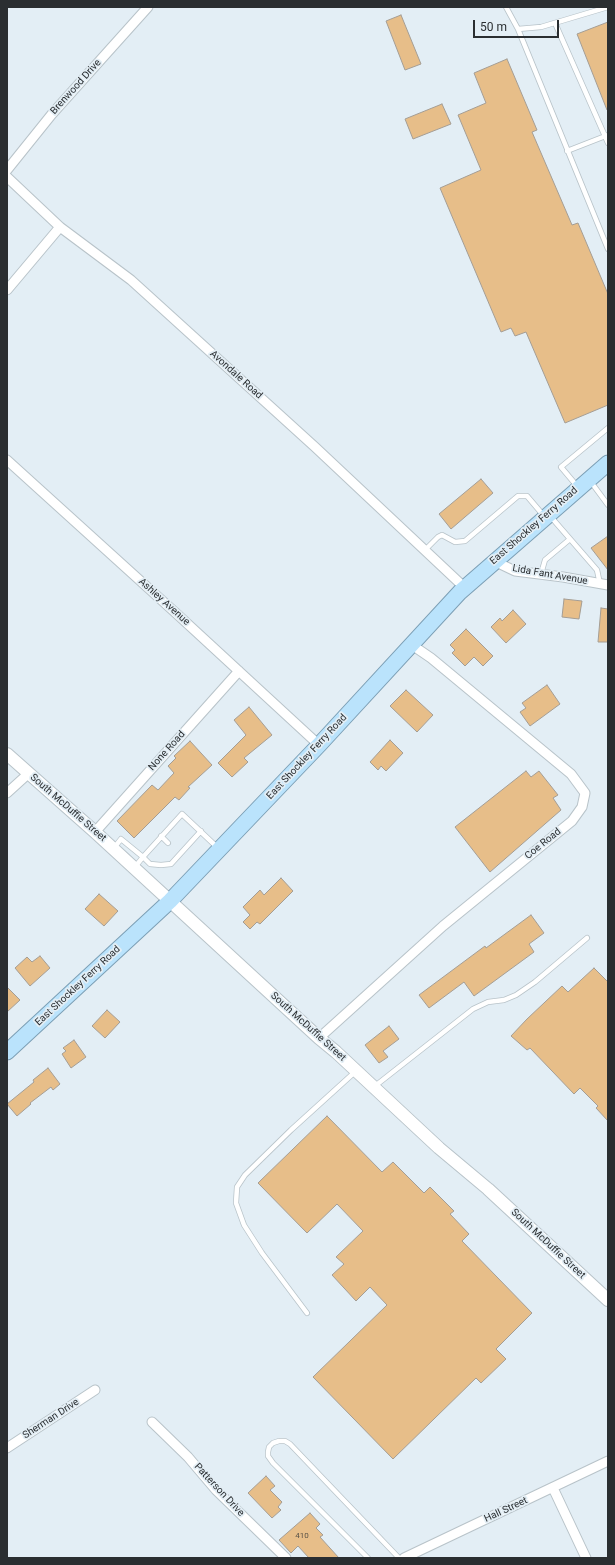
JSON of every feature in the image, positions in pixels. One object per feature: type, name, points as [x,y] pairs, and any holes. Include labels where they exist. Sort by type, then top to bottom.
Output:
[{"type":"highway","name":"East Shockley Ferry Road","points":[[7,1052],[170,901],[319,745],[465,588],[494,561],[608,463]]},
{"type":"street","name":"Brenwood Drive","points":[[7,170],[52,114],[148,7]]},
{"type":"street","name":"Avondale Road","points":[[7,177],[60,227],[131,280],[315,447],[465,588]]},
{"type":"street","points":[[7,290],[60,227]]},
{"type":"street","name":"Ashley Avenue","points":[[7,460],[319,745]]},
{"type":"street","name":"Lida Fant Avenue","points":[[494,561],[515,571],[604,585]]},
{"type":"street","name":"Coe Road","points":[[319,1038],[443,926],[572,821],[582,807],[585,792],[571,774],[431,658],[412,645]]},
{"type":"street","name":"None Road","points":[[95,832],[239,671]]},
{"type":"street","name":"South McDuffie Street","points":[[7,754],[114,849],[439,1148],[488,1189],[608,1300]]},
{"type":"street","points":[[7,793],[29,773]]},
{"type":"street","name":"Sherman Drive","points":[[7,1448],[95,1390]]},
{"type":"street","name":"Patterson Drive","points":[[152,1422],[188,1457],[216,1490],[286,1558]]},
{"type":"street","name":"Hall Street","points":[[404,1558],[608,1461]]},
{"type":"street","points":[[553,1488],[586,1558]]},
{"type":"lane","points":[[506,7],[518,29],[608,249]]},
{"type":"lane","points":[[518,29],[541,27],[608,7]]},
{"type":"lane","points":[[555,23],[607,136],[608,143]]},
{"type":"lane","points":[[567,151],[607,136]]},
{"type":"lane","points":[[608,428],[561,467],[584,483],[608,505]]},
{"type":"lane","points":[[425,550],[438,537],[442,536],[454,542],[465,541],[518,496],[527,496],[570,539],[597,570],[604,585]]},
{"type":"lane","points":[[541,574],[545,560],[570,539]]},
{"type":"lane","points":[[134,868],[182,814],[220,849]]},
{"type":"lane","points":[[114,849],[121,839],[150,864],[171,864],[180,852],[201,831]]},
{"type":"lane","points":[[161,836],[168,843]]},
{"type":"lane","points":[[374,1088],[473,1008],[488,1002],[504,1000],[516,995],[535,982],[587,938]]},
{"type":"lane","points":[[307,1313],[262,1253],[244,1225],[236,1203],[237,1187],[245,1175],[291,1130],[356,1072]]},
{"type":"lane","points":[[368,1558],[273,1463],[268,1456],[268,1452],[269,1447],[273,1443],[285,1441],[290,1444],[399,1558]]},
{"type":"building","points":[[401,15],[421,64],[405,70],[386,21]]},
{"type":"building","points":[[608,22],[608,110],[607,110],[577,34]]},
{"type":"building","points":[[507,59],[537,130],[532,132],[572,225],[578,223],[608,294],[608,405],[565,423],[526,332],[515,336],[511,328],[501,332],[440,188],[481,170],[458,115],[486,103],[474,73]]},
{"type":"building","points":[[442,104],[451,124],[413,139],[405,119]]},
{"type":"building","points":[[481,479],[493,493],[451,529],[439,514]]},
{"type":"building","points":[[608,536],[608,570],[591,548]]},
{"type":"building","points":[[564,599],[582,601],[579,619],[562,617]]},
{"type":"building","points":[[601,608],[608,609],[608,642],[598,642]]},
{"type":"building","points":[[513,610],[526,624],[506,643],[491,627],[500,618],[502,621]]},
{"type":"building","points":[[466,629],[493,656],[483,666],[474,657],[465,666],[452,653],[455,650],[450,645]]},
{"type":"building","points":[[547,685],[560,704],[530,726],[520,712],[526,708],[522,703]]},
{"type":"building","points":[[406,690],[433,715],[417,732],[390,706]]},
{"type":"building","points":[[249,707],[272,735],[244,758],[248,762],[232,777],[218,763],[246,735],[234,720]]},
{"type":"building","points":[[390,740],[403,753],[386,771],[381,766],[378,770],[370,762]]},
{"type":"building","points":[[190,741],[212,765],[188,787],[190,788],[179,800],[175,797],[134,838],[117,821],[152,785],[158,790],[174,773],[168,766],[176,758],[174,756]]},
{"type":"building","points":[[526,771],[531,777],[539,771],[558,795],[553,798],[561,810],[490,872],[455,827]]},
{"type":"building","points":[[281,878],[293,891],[260,924],[257,922],[250,929],[243,922],[250,915],[243,907],[260,890],[264,895]]},
{"type":"building","points":[[99,894],[118,911],[104,926],[85,909]]},
{"type":"building","points":[[531,915],[544,933],[529,944],[534,952],[474,996],[464,982],[429,1008],[419,995],[485,946],[486,948]]},
{"type":"building","points":[[40,956],[50,968],[30,986],[15,968],[27,957],[32,962]]},
{"type":"building","points":[[594,968],[608,982],[608,1121],[596,1108],[598,1106],[580,1088],[574,1094],[530,1048],[527,1050],[511,1036],[562,986],[568,992]]},
{"type":"building","points":[[7,987],[20,1000],[7,1012]]},
{"type":"building","points":[[107,1010],[120,1022],[105,1038],[92,1026]]},
{"type":"building","points":[[389,1026],[399,1039],[383,1051],[388,1057],[379,1063],[365,1045]]},
{"type":"building","points":[[74,1040],[86,1057],[71,1068],[62,1054],[66,1051],[63,1048]]},
{"type":"building","points":[[48,1068],[60,1084],[53,1090],[51,1087],[30,1103],[31,1104],[17,1116],[7,1104],[34,1082],[33,1080]]},
{"type":"building","points":[[327,1116],[382,1172],[393,1162],[424,1193],[430,1187],[454,1211],[450,1214],[469,1234],[462,1241],[532,1313],[496,1349],[506,1359],[481,1383],[476,1378],[393,1459],[313,1377],[387,1305],[370,1287],[356,1301],[332,1275],[344,1264],[336,1257],[363,1231],[337,1204],[307,1233],[258,1183]]},
{"type":"building","points":[[266,1476],[275,1486],[270,1490],[282,1502],[278,1507],[281,1510],[272,1518],[248,1493]]},
{"type":"building","points":[[310,1513],[320,1524],[316,1528],[323,1535],[320,1537],[339,1558],[309,1558],[298,1546],[291,1553],[279,1540]]}]
